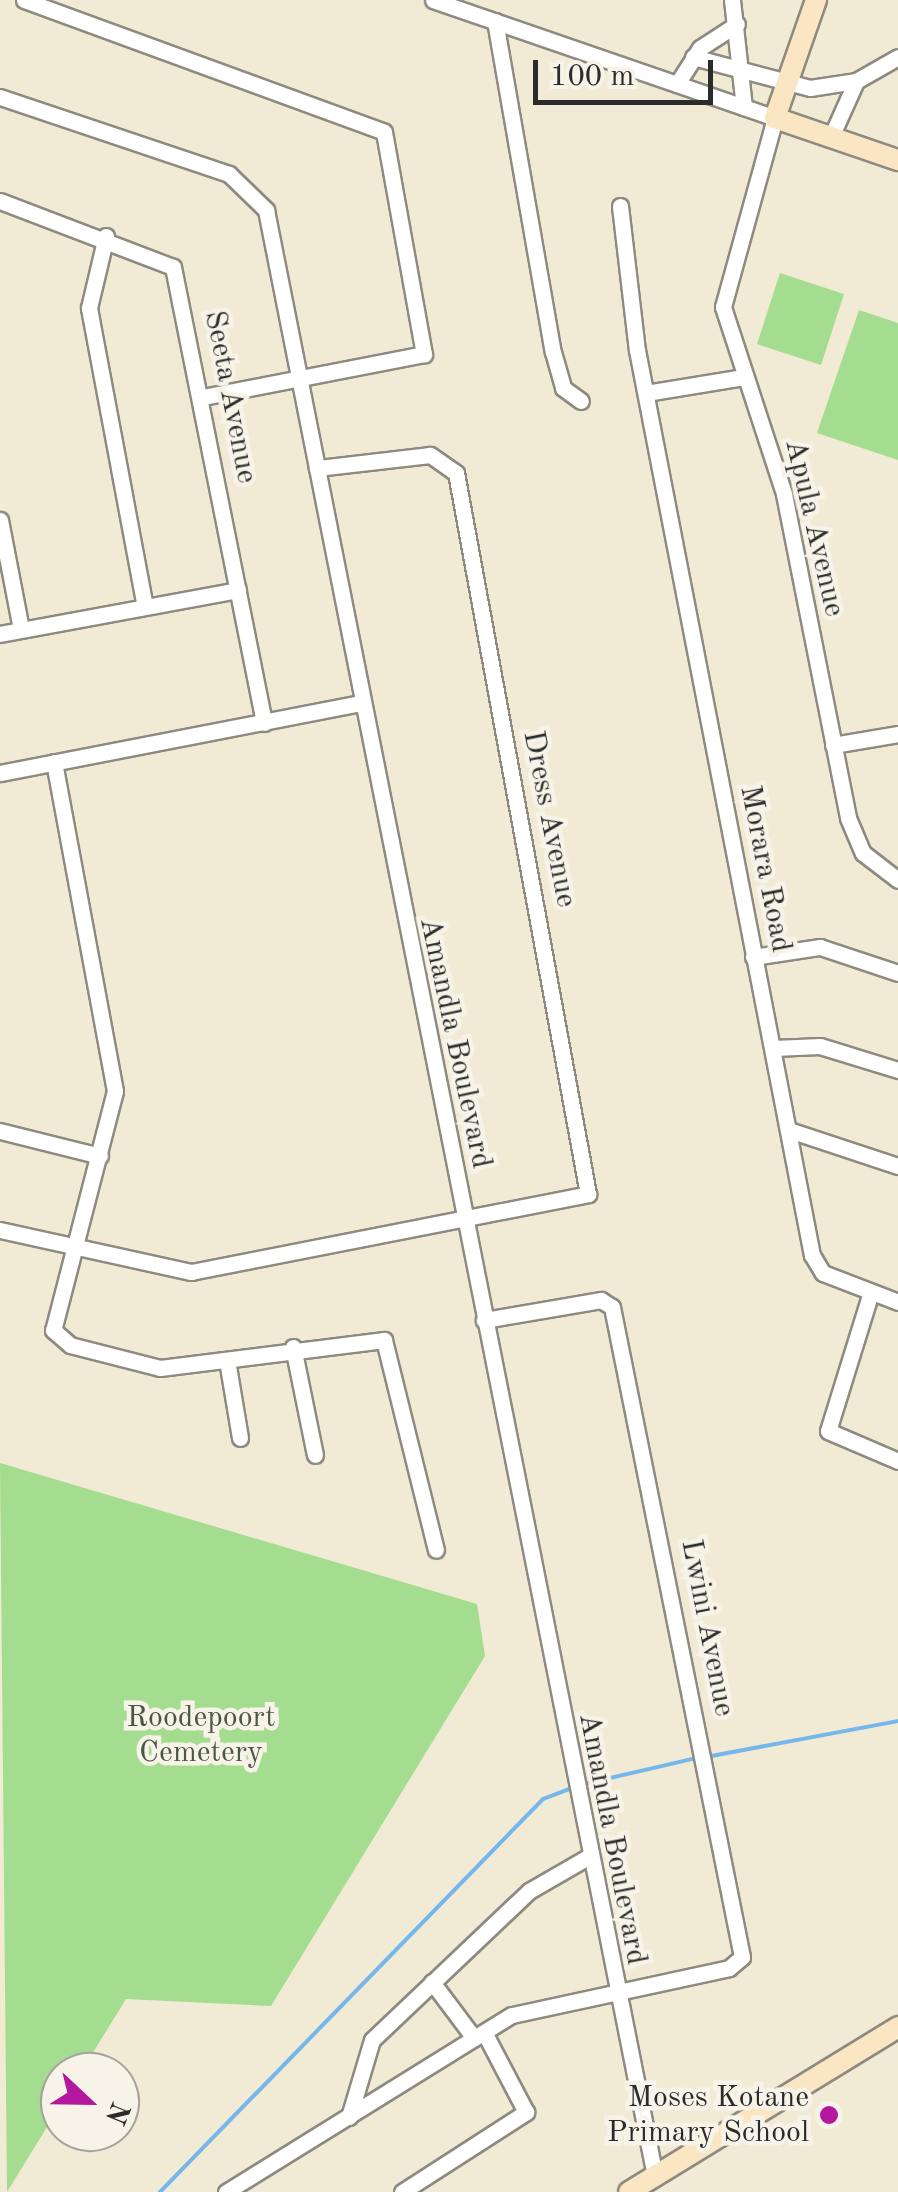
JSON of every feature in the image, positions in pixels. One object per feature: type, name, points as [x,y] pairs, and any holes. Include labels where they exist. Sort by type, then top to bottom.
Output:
[{"type":"street","points":[[24,0],[384,132],[426,348],[412,362],[300,384],[203,397]]},
{"type":"street","points":[[433,0],[898,160]]},
{"type":"street","points":[[732,0],[746,74],[744,107]]},
{"type":"street","points":[[775,118],[816,0]]},
{"type":"street","points":[[495,22],[553,352],[563,388],[581,401]]},
{"type":"street","points":[[677,84],[694,57],[737,24]]},
{"type":"street","points":[[694,57],[786,86],[856,81],[898,57]]},
{"type":"street","points":[[831,137],[856,81]]},
{"type":"street","name":"Amandla Boulevard","points":[[0,98],[248,185],[269,221],[613,1990],[655,2176]]},
{"type":"street","name":"Apula Avenue","points":[[775,118],[723,290],[744,377],[784,494],[833,745],[858,847],[898,880]]},
{"type":"street","name":"Seeta Avenue","points":[[0,201],[106,236],[173,267],[203,397],[264,723]]},
{"type":"street","name":"Morara Road","points":[[620,206],[616,226],[646,393],[815,1263],[898,1302]]},
{"type":"street","points":[[106,236],[90,308],[145,606]]},
{"type":"street","points":[[646,393],[744,377]]},
{"type":"street","name":"Dress Avenue","points":[[317,468],[430,455],[456,473],[590,1184],[583,1200],[465,1221]]},
{"type":"street","points":[[0,520],[21,630]]},
{"type":"street","points":[[0,634],[238,590]]},
{"type":"street","points":[[0,772],[360,703]]},
{"type":"street","points":[[833,745],[898,734]]},
{"type":"street","points":[[54,762],[115,1091],[52,1319],[62,1340],[124,1363],[227,1360],[292,1347],[384,1340],[436,1550]]},
{"type":"street","points":[[753,957],[814,946],[898,974]]},
{"type":"street","points":[[774,1048],[820,1046],[898,1070]]},
{"type":"street","points":[[0,1130],[100,1156]]},
{"type":"street","points":[[789,1130],[898,1166]]},
{"type":"street","points":[[0,1230],[72,1250],[191,1272],[465,1221]]},
{"type":"street","points":[[870,1292],[828,1431],[898,1461]]},
{"type":"street","name":"Lwini Avenue","points":[[484,1320],[601,1300],[612,1307],[703,1746],[742,1956],[729,1968],[613,1990]]},
{"type":"street","points":[[292,1347],[315,1455]]},
{"type":"street","points":[[227,1360],[240,1438]]},
{"type":"street","points":[[349,2117],[366,2047],[529,1891],[588,1857]]},
{"type":"street","points":[[402,2192],[526,2112],[479,2035],[432,1982]]},
{"type":"street","points":[[226,2192],[518,2012],[613,1990]]},
{"type":"street","points":[[629,2192],[898,2027]]},
{"type":"green space","points":[[780,273],[844,294],[821,365],[757,344]]},
{"type":"green space","points":[[859,310],[898,323],[898,460],[817,433]]},
{"type":"green space","name":"Roodepoort Cemetery","points":[[0,1463],[477,1604],[485,1656],[271,2006],[126,1999],[93,2052],[40,2052],[40,2138],[7,2192]]},
{"type":"waterway","points":[[706,1757],[898,1721]]},
{"type":"waterway","points":[[584,1784],[697,1758]]},
{"type":"waterway","points":[[160,2192],[543,1799],[575,1787]]},
{"type":"place","name":"Moses Kotane Primary School","points":[[829,2115]]}]
